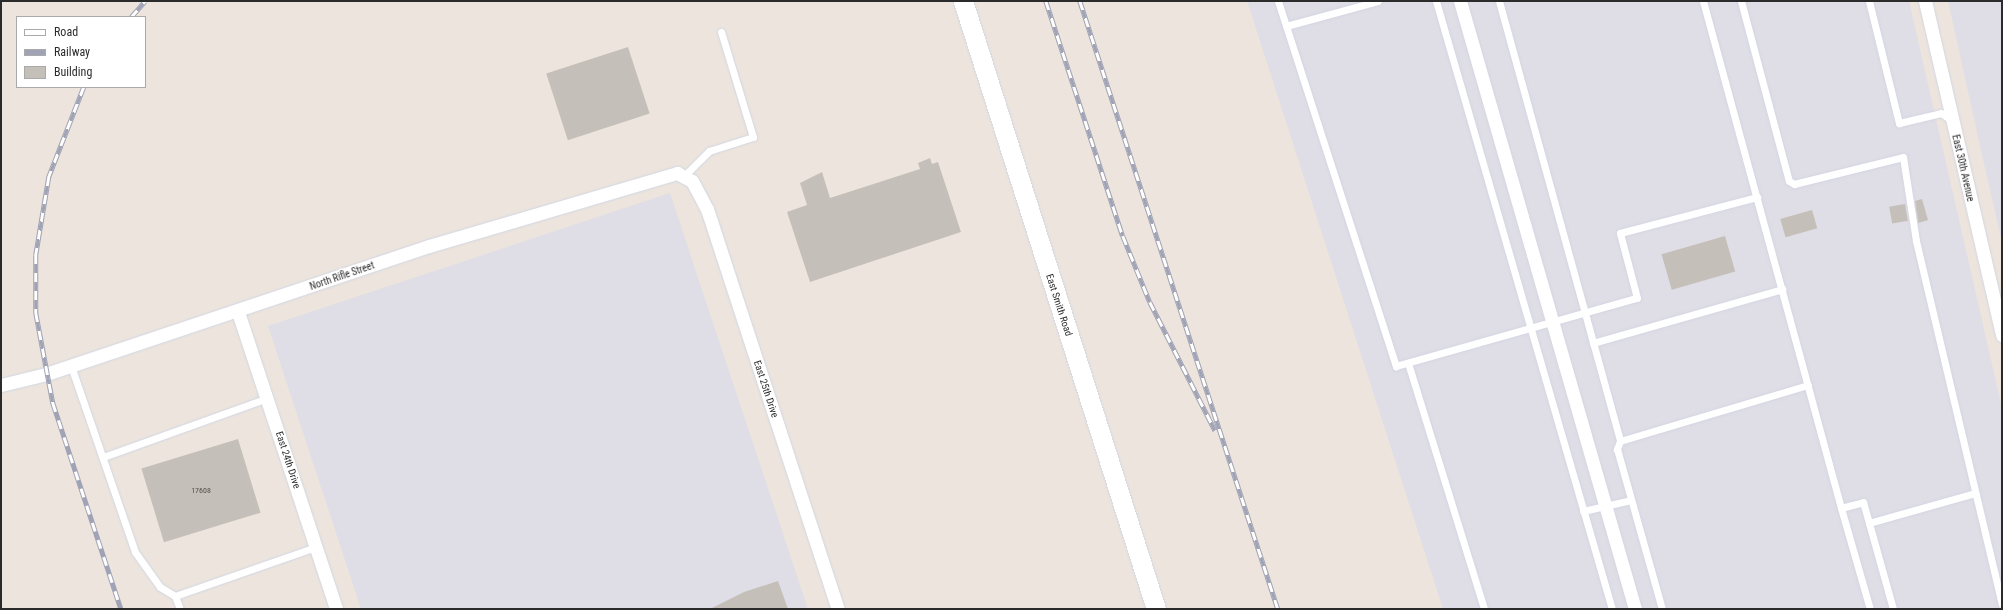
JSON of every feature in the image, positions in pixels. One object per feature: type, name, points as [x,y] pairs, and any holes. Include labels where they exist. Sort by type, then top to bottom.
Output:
[{"type":"street","name":"East Smith Road","points":[[963,1],[1156,609]]},
{"type":"street","points":[[1460,1],[1635,609]]},
{"type":"street","name":"East 30th Avenue","points":[[1925,1],[2002,335]]},
{"type":"street","name":"North Rifle Street","points":[[1,385],[71,366],[238,312],[429,246],[668,173],[685,176]]},
{"type":"street","name":"East 25th Drive","points":[[685,176],[699,190],[707,208],[838,609]]},
{"type":"street","name":"East 24th Drive","points":[[238,312],[268,398],[336,609]]},
{"type":"lane","points":[[1278,1],[1396,366],[1637,298],[1620,233],[1757,197]]},
{"type":"lane","points":[[1286,26],[1378,1]]},
{"type":"lane","points":[[1436,1],[1529,328],[1612,609]]},
{"type":"lane","points":[[1499,1],[1620,441],[1617,449],[1662,609]]},
{"type":"lane","points":[[1703,1],[1870,609]]},
{"type":"lane","points":[[1741,1],[1789,181],[1794,184],[1903,157],[1916,241],[2002,604]]},
{"type":"lane","points":[[1869,1],[1899,124],[1941,113],[1952,121]]},
{"type":"lane","points":[[685,176],[709,152],[753,137],[721,32]]},
{"type":"lane","points":[[1593,343],[1782,289]]},
{"type":"lane","points":[[1408,362],[1484,609]]},
{"type":"lane","points":[[71,366],[135,552],[160,587],[174,596],[180,609]]},
{"type":"lane","points":[[1620,441],[1808,385]]},
{"type":"lane","points":[[103,457],[268,398]]},
{"type":"lane","points":[[1869,523],[1975,493]]},
{"type":"lane","points":[[1583,511],[1631,500]]},
{"type":"lane","points":[[1842,508],[1863,502],[1893,609]]},
{"type":"lane","points":[[174,596],[316,547]]},
{"type":"shaded area","points":[[1247,1],[1909,1],[2002,408],[2002,609],[1443,609]]},
{"type":"shaded area","points":[[1948,1],[2002,1],[2002,242],[1982,155]]},
{"type":"shaded area","points":[[670,193],[808,609],[361,609],[268,326]]},
{"type":"building","points":[[628,47],[650,114],[568,140],[546,74]]},
{"type":"building","points":[[930,158],[932,164],[938,162],[961,232],[810,282],[787,212],[807,205],[800,183],[822,172],[830,198],[920,169],[918,163]]},
{"type":"building","points":[[1922,199],[1928,220],[1918,223],[1915,201]]},
{"type":"building","points":[[1905,204],[1908,221],[1892,224],[1889,207]]},
{"type":"building","points":[[1812,210],[1817,228],[1786,237],[1780,219]]},
{"type":"building","points":[[1725,236],[1735,272],[1672,290],[1662,254]]},
{"type":"building","points":[[238,439],[261,513],[164,542],[141,469]]},
{"type":"building","points":[[778,581],[788,609],[710,609],[744,592]]},
{"type":"railway","points":[[132,16],[145,1]]},
{"type":"railway","points":[[1046,1],[1123,236],[1150,302],[1215,430]]},
{"type":"railway","points":[[1080,1],[1278,609]]},
{"type":"railway","points":[[84,88],[49,177],[36,255],[36,313],[53,403],[121,609]]}]
